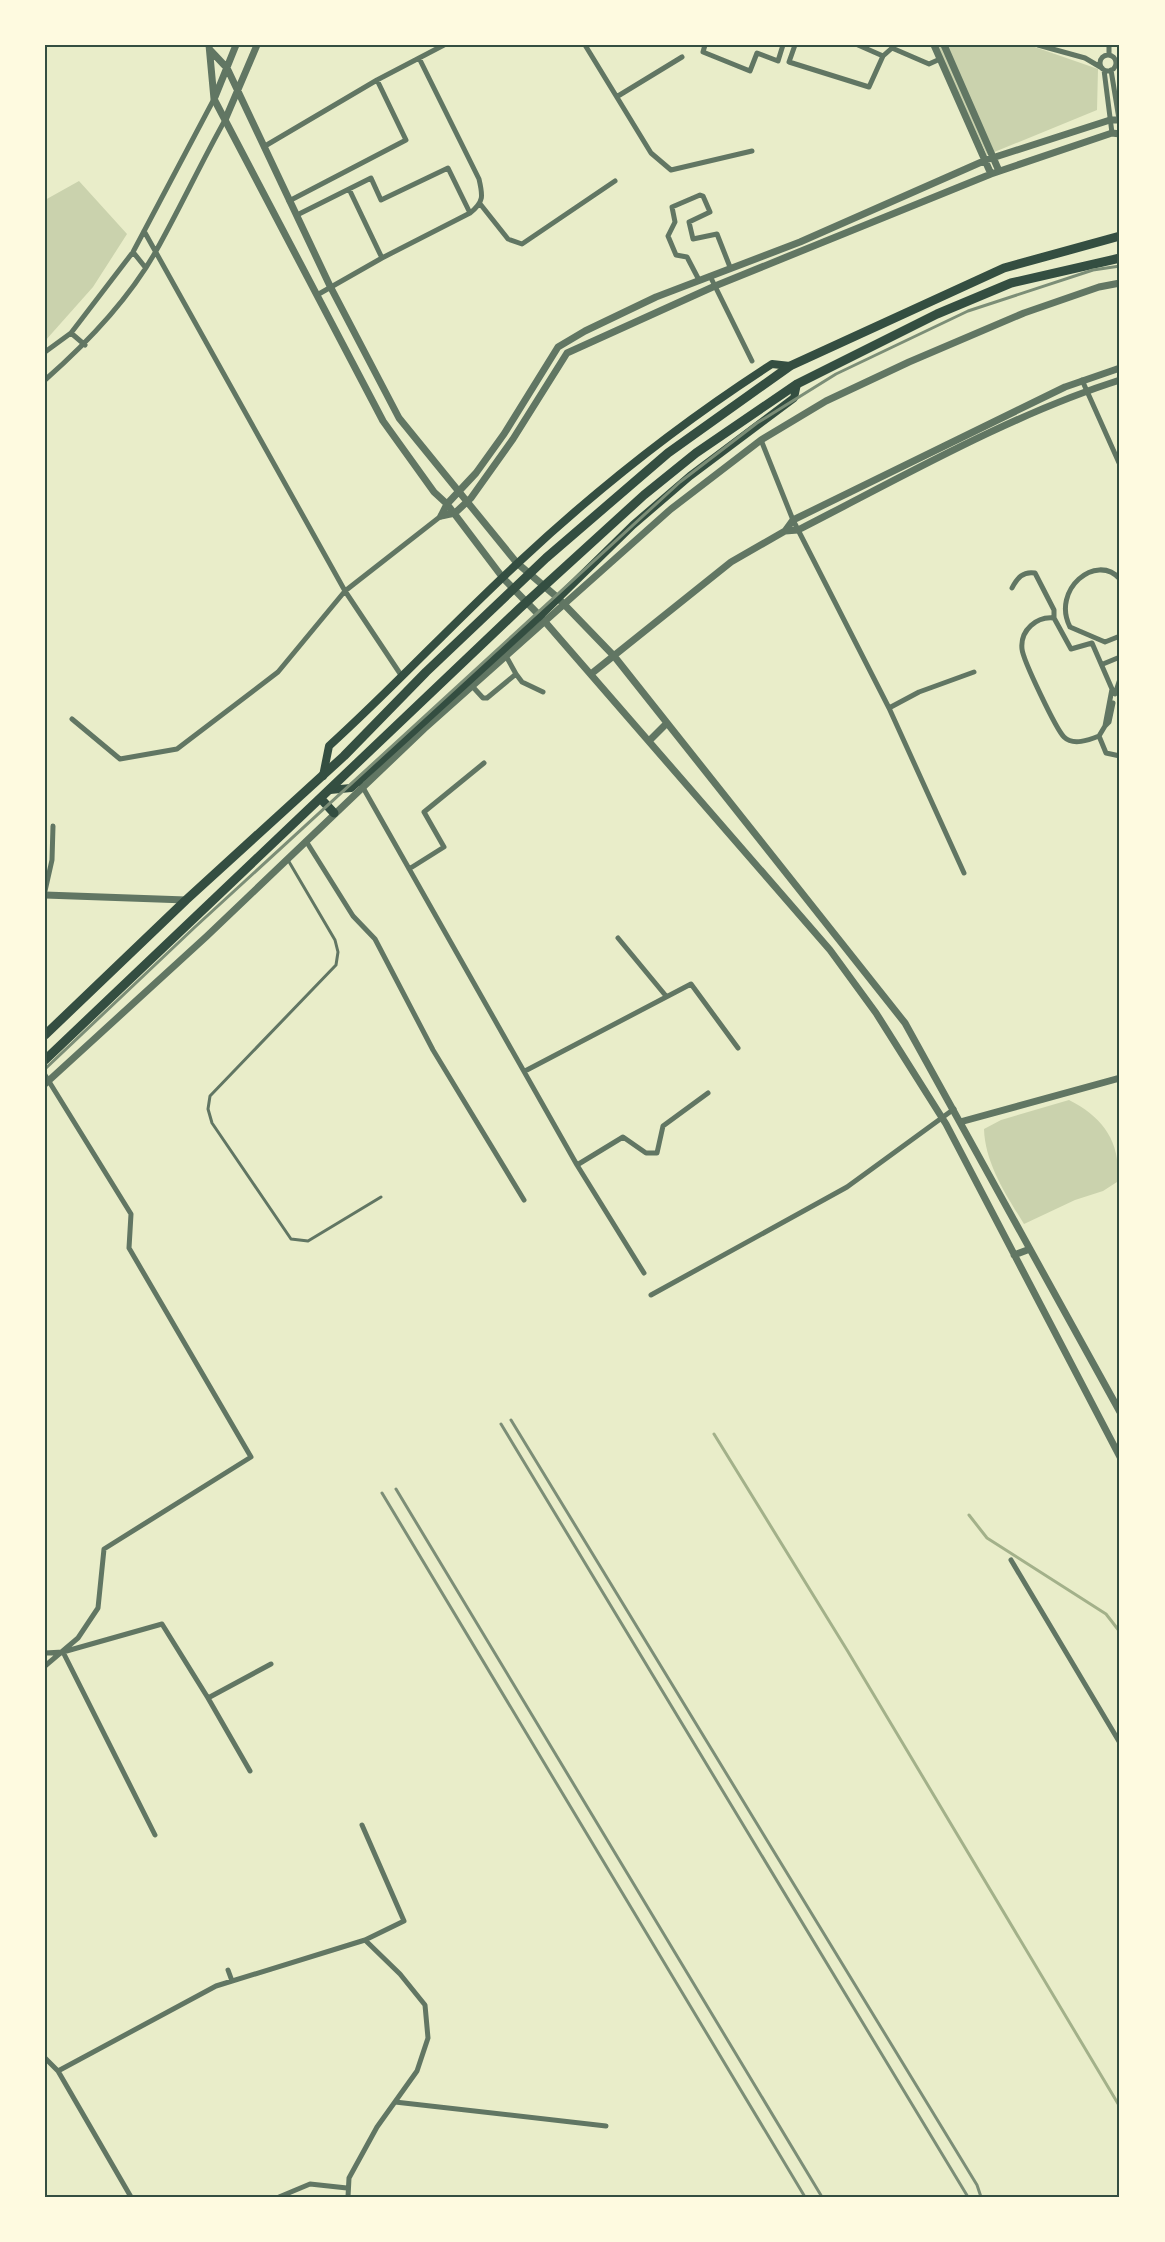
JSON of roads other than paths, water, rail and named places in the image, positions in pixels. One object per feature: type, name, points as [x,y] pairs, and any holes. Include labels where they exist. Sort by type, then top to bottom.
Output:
[{"type":"highway","points":[[45,1035],[186,900],[322,777],[426,672],[620,492],[732,405],[790,366],[1004,268],[1120,236]]},
{"type":"highway","points":[[45,1060],[520,608],[644,495],[696,453],[797,384],[937,314],[1011,283],[1120,258]]},
{"type":"highway","points":[[321,799],[334,813]]},
{"type":"main road","points":[[322,777],[329,746],[518,563],[685,422],[772,364],[790,366]]},
{"type":"main road","points":[[330,790],[351,788],[360,784],[561,601],[633,525],[690,476],[794,398],[797,384]]},
{"type":"street","points":[[45,352],[71,333],[133,252],[214,99],[236,45]]},
{"type":"street","points":[[45,380],[85,345],[117,308],[155,253],[225,120],[257,45]]},
{"type":"street","points":[[265,146],[376,80],[444,45]]},
{"type":"street","points":[[585,45],[651,153],[671,170],[752,150]]},
{"type":"street","points":[[705,45],[703,51],[750,71],[757,53],[778,61],[783,45]]},
{"type":"street","points":[[795,45],[789,62],[869,87],[883,56],[892,48],[929,64],[940,59]]},
{"type":"street","points":[[858,45],[883,56]]},
{"type":"street","points":[[934,45],[991,174]]},
{"type":"street","points":[[944,45],[999,171]]},
{"type":"street","points":[[1038,45],[1084,58],[1103,69],[1111,70]]},
{"type":"street","points":[[441,516],[447,504],[460,492],[504,434],[559,346],[656,297],[800,242],[986,160],[1110,120],[1120,122],[1111,70],[1116,62],[1109,55],[1109,45]]},
{"type":"street","points":[[210,48],[227,68],[330,286],[399,418],[518,563],[561,601],[614,656],[905,1023],[1120,1412]]},
{"type":"street","points":[[210,48],[214,99],[382,421],[434,492],[447,504],[503,578],[542,618],[806,922],[876,1013],[943,1119],[1120,1457]]},
{"type":"street","points":[[72,719],[120,759],[177,749],[278,672],[345,591],[441,516],[454,513],[467,501],[513,439],[568,352],[715,285],[920,205],[991,174],[1116,133],[1110,120],[1102,58],[1109,55]]},
{"type":"street","points":[[618,96],[682,57]]},
{"type":"street","points":[[317,295],[382,258],[470,213],[481,204],[483,196],[479,179],[419,58]]},
{"type":"street","points":[[289,201],[406,140],[376,80]]},
{"type":"street","points":[[297,215],[372,178],[381,200],[448,168],[470,213]]},
{"type":"street","points":[[481,204],[508,239],[522,244],[615,180]]},
{"type":"street","points":[[349,189],[382,258]]},
{"type":"street","points":[[915,193],[920,205]]},
{"type":"street","points":[[699,280],[687,256],[676,255],[669,236],[675,222],[672,207],[700,195],[704,196],[710,212],[689,222],[693,239],[717,234],[730,267]]},
{"type":"street","points":[[855,217],[859,228]]},
{"type":"street","points":[[144,231],[345,591],[401,675]]},
{"type":"street","points":[[800,242],[803,252]]},
{"type":"street","points":[[133,252],[145,267]]},
{"type":"street","points":[[710,276],[752,361]]},
{"type":"street","points":[[561,601],[671,509],[761,440],[826,401],[909,362],[1024,313],[1099,287],[1120,284]]},
{"type":"street","points":[[656,297],[662,310]]},
{"type":"street","points":[[626,312],[632,324]]},
{"type":"street","points":[[602,323],[608,334]]},
{"type":"street","points":[[71,333],[85,345]]},
{"type":"street","points":[[559,346],[568,352]]},
{"type":"street","points":[[591,674],[731,562],[785,531],[793,520],[933,450],[1082,380],[1120,368]]},
{"type":"street","points":[[1082,380],[1120,465]]},
{"type":"street","points":[[785,531],[798,530],[924,466],[1087,391],[1120,380]]},
{"type":"street","points":[[504,434],[513,439]]},
{"type":"street","points":[[761,440],[793,520],[888,708],[964,873]]},
{"type":"street","points":[[1120,579],[1106,570],[1100,570],[1082,578],[1068,591],[1064,608],[1070,627],[1081,633],[1105,642],[1120,635]]},
{"type":"street","points":[[1012,588],[1017,578],[1023,574],[1035,573],[1054,610],[1054,618],[1071,649],[1090,642],[1103,664],[1112,689],[1105,726]]},
{"type":"street","points":[[1054,618],[1046,617],[1036,621],[1026,630],[1022,649],[1063,736],[1071,741],[1099,736],[1109,723],[1120,679]]},
{"type":"street","points":[[45,1666],[83,1632],[99,1608],[104,1549],[251,1457],[129,1248],[131,1214],[46,1080],[207,936],[334,813],[360,784],[506,656],[542,618]]},
{"type":"street","points":[[506,656],[522,682],[543,692]]},
{"type":"street","points":[[1103,664],[1120,657]]},
{"type":"street","points":[[888,708],[919,692],[974,672]]},
{"type":"street","points":[[472,686],[483,698],[487,698],[516,674]]},
{"type":"street","points":[[649,741],[667,723]]},
{"type":"street","points":[[1099,736],[1106,753],[1120,756]]},
{"type":"street","points":[[409,869],[444,847],[424,812],[484,763]]},
{"type":"street","points":[[360,784],[577,1165],[644,1274]]},
{"type":"street","points":[[53,826],[52,860],[45,893],[186,900]]},
{"type":"street","points":[[306,840],[353,916],[375,939],[433,1050],[524,1200]]},
{"type":"street","points":[[806,922],[815,910]]},
{"type":"street","points":[[618,938],[666,996]]},
{"type":"street","points":[[525,1071],[691,984],[738,1048]]},
{"type":"street","points":[[948,1129],[960,1122],[1120,1078]]},
{"type":"street","points":[[577,1165],[623,1137],[646,1153],[657,1153],[663,1126],[708,1093]]},
{"type":"street","points":[[651,1295],[846,1186],[954,1109]]},
{"type":"street","points":[[1014,1255],[1030,1249]]},
{"type":"street","points":[[1011,1560],[1120,1743]]},
{"type":"street","points":[[45,1653],[63,1652],[162,1624],[250,1771]]},
{"type":"street","points":[[63,1652],[155,1835]]},
{"type":"street","points":[[208,1698],[271,1664]]},
{"type":"street","points":[[57,2072],[216,1986],[365,1940],[404,1921],[362,1825]]},
{"type":"street","points":[[348,2197],[349,2178],[377,2127],[417,2071],[428,2038],[424,2005],[400,1974],[365,1940]]},
{"type":"street","points":[[228,1970],[232,1981]]},
{"type":"street","points":[[45,2058],[57,2072],[131,2197]]},
{"type":"street","points":[[395,2103],[606,2126]]},
{"type":"street","points":[[279,2197],[310,2184],[347,2188]]},
{"type":"lane","points":[[287,858],[334,940],[338,952],[336,965],[210,1096],[208,1108],[212,1123],[291,1239],[308,1240],[381,1197]]},
{"type":"waterway","points":[[714,1434],[847,1650],[1120,2107]]},
{"type":"waterway","points":[[969,1515],[987,1538],[1106,1614],[1120,1632]]},
{"type":"railway","points":[[45,1069],[195,927],[680,482],[757,423],[836,374],[968,311],[1093,270],[1120,266]]},
{"type":"railway","points":[[511,1420],[977,2185],[981,2197]]},
{"type":"railway","points":[[501,1424],[968,2197]]},
{"type":"railway","points":[[396,1489],[822,2197]]},
{"type":"railway","points":[[382,1493],[805,2197]]}]
